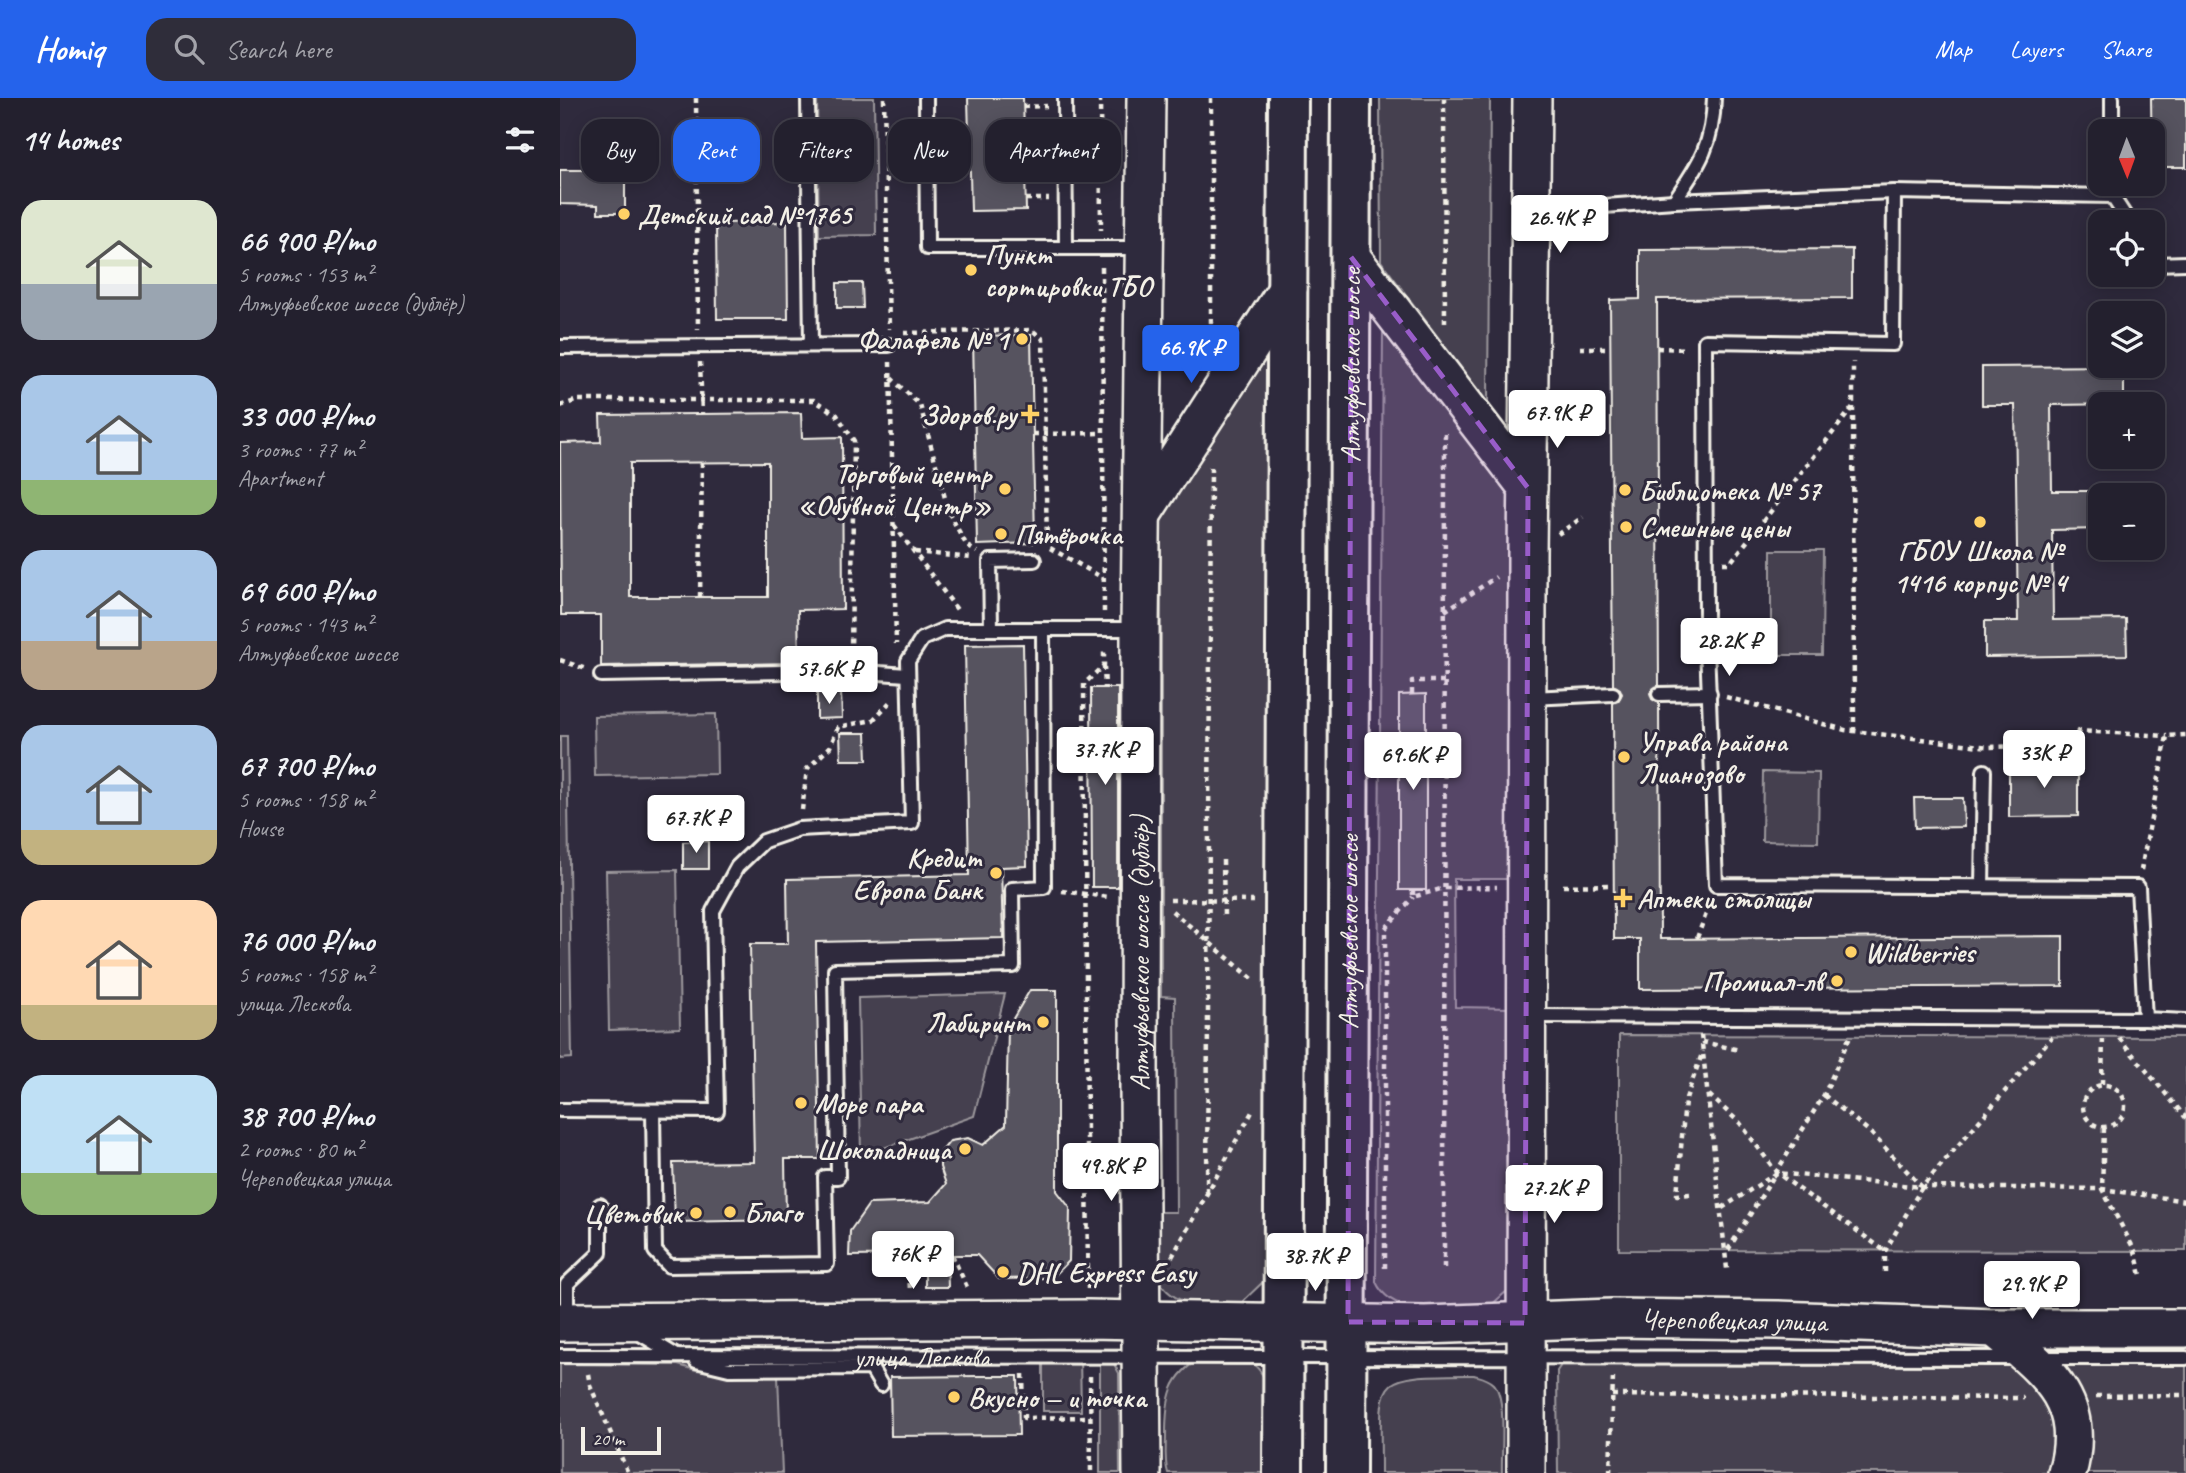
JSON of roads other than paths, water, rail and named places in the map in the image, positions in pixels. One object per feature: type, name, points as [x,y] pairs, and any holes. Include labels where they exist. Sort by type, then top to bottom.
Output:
[{"type":"main road","name":"Алтуфьевское шоссе (дублёр)","points":[[1142,1473],[1141,1319],[1149,900],[1140,629],[1146,98]]},
{"type":"main road","points":[[1283,1473],[1288,98]]},
{"type":"main road","name":"Алтуфьевское шоссе","points":[[1346,1473],[1351,98]]},
{"type":"main road","points":[[1527,1473],[1527,698],[1532,98]]},
{"type":"main road","points":[[1351,257],[1528,488]]},
{"type":"main road","points":[[1142,514],[1288,288]]},
{"type":"main road","name":"Череповецкая улица","points":[[1283,1339],[1348,1338],[1425,1325],[1525,1340],[1612,1318],[1778,1320],[1995,1328],[2186,1328]]},
{"type":"main road","name":"улица Лескова","points":[[562,1333],[619,1321],[1141,1319],[1283,1339]]},
{"type":"main road","points":[[1995,1328],[2030,1357],[2054,1382],[2070,1409],[2074,1430],[2073,1451],[2067,1473]]},
{"type":"lane","points":[[808,98],[811,345]]},
{"type":"lane","points":[[926,98],[927,248],[1146,248]]},
{"type":"lane","points":[[1065,98],[1066,248]]},
{"type":"lane","points":[[1674,201],[1698,166],[1713,130],[1714,98]]},
{"type":"lane","points":[[2112,98],[2112,119]]},
{"type":"lane","points":[[1531,211],[1674,201],[1894,192],[2088,190]]},
{"type":"lane","points":[[1894,192],[1893,344],[1705,341],[1706,563],[1716,885],[2138,887],[2145,1019]]},
{"type":"lane","points":[[2165,263],[2186,262]]},
{"type":"lane","points":[[560,347],[889,345]]},
{"type":"lane","points":[[991,629],[990,561],[1035,553]]},
{"type":"lane","points":[[560,1110],[717,1111],[713,911],[737,867],[764,841],[799,829],[912,823],[902,675],[922,639],[945,629],[1140,629]]},
{"type":"lane","points":[[653,1111],[655,1251],[669,1266],[827,1264],[825,1177],[838,1177],[835,970],[1013,965],[1012,889],[1044,887],[1043,629]]},
{"type":"lane","points":[[601,675],[851,671],[902,675]]},
{"type":"lane","points":[[1659,694],[1710,693]]},
{"type":"lane","points":[[1527,698],[1613,694]]},
{"type":"lane","points":[[1982,886],[1984,771]]},
{"type":"lane","points":[[1526,1016],[2186,1021]]},
{"type":"lane","points":[[562,1333],[567,1284],[600,1253],[600,1205]]},
{"type":"lane","points":[[619,1321],[676,1356],[730,1369],[871,1368],[881,1385]]},
{"type":"lane","name":"улица Лескова","points":[[562,1333],[586,1356],[1141,1355],[1283,1339]]},
{"type":"lane","name":"Череповецкая улица","points":[[1525,1340],[2030,1357],[2186,1358]]},
{"type":"place","name":"Детский сад №1765","points":[[624,214]]},
{"type":"place","name":"Пункт сортировки ТБО","points":[[971,270]]},
{"type":"place","name":"Фалафель № 1","points":[[1022,339]]},
{"type":"place","name":"Здоров.ру","points":[[1030,414]]},
{"type":"place","name":"Торговый центр «Обувной Центр»","points":[[1005,489]]},
{"type":"place","name":"Библиотека № 57","points":[[1625,490]]},
{"type":"place","name":"ГБОУ Школа № 1416 корпус № 4","points":[[1980,522]]},
{"type":"place","name":"Смешные цены","points":[[1626,527]]},
{"type":"place","name":"Пятёрочка","points":[[1001,534]]},
{"type":"place","name":"Управа района Лианозово","points":[[1624,757]]},
{"type":"place","name":"Кредит Европа Банк","points":[[996,873]]},
{"type":"place","name":"Аптеки столицы","points":[[1623,898]]},
{"type":"place","name":"Wildberries","points":[[1851,952]]},
{"type":"place","name":"Промиал-лв","points":[[1837,981]]},
{"type":"place","name":"Лабиринт","points":[[1043,1022]]},
{"type":"place","name":"Море пара","points":[[801,1103]]},
{"type":"place","name":"Шоколадница","points":[[965,1149]]},
{"type":"place","name":"Благо","points":[[730,1212]]},
{"type":"place","name":"Цветовик","points":[[696,1213]]},
{"type":"place","name":"DHL Express Easy","points":[[1003,1272]]},
{"type":"place","name":"Вкусно — и точка","points":[[954,1397]]}]
